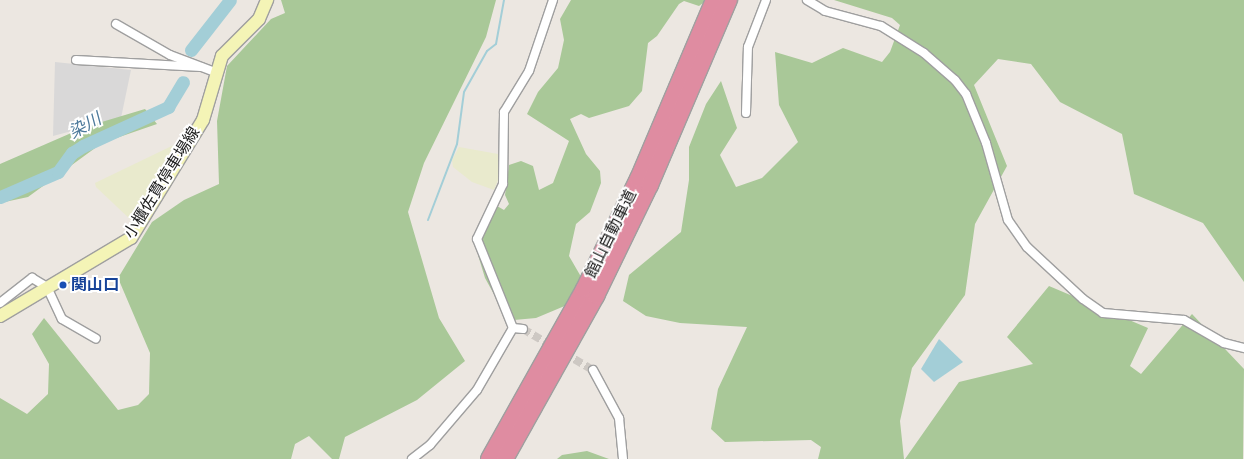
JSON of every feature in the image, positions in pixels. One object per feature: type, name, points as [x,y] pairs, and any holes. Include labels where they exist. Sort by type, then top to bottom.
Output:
[{"type":"highway","name":"館山自動車道","points":[[489,459],[584,290],[641,172],[714,0]]},
{"type":"highway","name":"館山自動車道","points":[[505,459],[596,296],[647,192],[729,0]]},
{"type":"main road","name":"小櫃佐貫停車場線","points":[[0,316],[131,238],[203,120],[210,104],[215,72],[231,46],[259,19],[267,0]]},
{"type":"street","points":[[513,328],[477,239],[503,184],[504,112],[529,71],[553,0]]},
{"type":"street","points":[[746,113],[748,47],[766,0]]},
{"type":"street","points":[[807,0],[825,11],[881,26],[924,52],[955,80],[966,94],[986,143],[1008,220],[1027,247],[1082,299],[1103,313],[1184,320],[1224,343],[1244,348]]},
{"type":"street","points":[[116,24],[201,67],[215,72]]},
{"type":"street","points":[[76,60],[201,67]]},
{"type":"street","points":[[0,303],[32,278],[48,287],[62,319],[96,339]]},
{"type":"street","points":[[513,328],[523,329]]},
{"type":"street","points":[[412,459],[430,445],[477,390],[513,328]]},
{"type":"street","points":[[593,370],[619,418],[623,459]]},
{"type":"shaded area","points":[[55,62],[131,70],[121,118],[53,136]]},
{"type":"green space","points":[[281,0],[496,0],[486,37],[424,163],[408,212],[439,318],[465,361],[417,400],[345,437],[339,459],[332,459],[309,436],[295,444],[291,459],[0,459],[0,398],[27,414],[48,394],[49,364],[32,334],[44,318],[118,410],[138,405],[149,394],[150,353],[118,278],[152,222],[184,200],[219,184],[217,121],[227,66],[271,19],[285,13]]},
{"type":"green space","points":[[571,0],[707,0],[699,6],[684,1],[679,4],[657,36],[648,43],[642,91],[629,106],[589,118],[581,114],[570,119],[586,154],[600,171],[601,183],[590,212],[576,224],[569,256],[580,275],[580,285],[567,305],[536,318],[514,320],[507,318],[485,278],[478,255],[479,243],[485,224],[497,206],[504,210],[509,204],[505,195],[509,165],[521,161],[533,166],[539,190],[553,183],[569,141],[527,114],[538,92],[558,68],[564,40],[560,19]]},
{"type":"green space","points":[[834,0],[1244,0],[1244,282],[1203,223],[1134,194],[1122,134],[1060,102],[1031,64],[998,59],[974,85],[1007,166],[975,224],[965,295],[912,368],[900,421],[904,459],[818,459],[821,447],[811,440],[725,442],[711,429],[718,389],[747,327],[680,323],[646,316],[623,301],[629,275],[681,232],[689,180],[689,147],[706,104],[721,81],[737,128],[720,155],[736,187],[762,178],[798,142],[779,105],[775,52],[812,63],[843,48],[882,62],[890,52],[900,25],[892,18]]},
{"type":"green space","points":[[145,109],[157,124],[102,143],[28,197],[0,203],[0,164],[85,127]]},
{"type":"green space","points":[[180,142],[133,222],[96,187],[95,183]]},
{"type":"green space","points":[[459,147],[498,154],[501,173],[494,190],[472,182],[453,167],[452,160]]},
{"type":"green space","points":[[1049,286],[1148,328],[1130,366],[1141,374],[1192,314],[1244,369],[1243,459],[905,459],[959,382],[1033,364],[1007,337]]},
{"type":"green space","points":[[587,451],[609,459],[557,459],[562,455]]},
{"type":"water","points":[[939,339],[963,362],[934,382],[921,369]]},
{"type":"waterway","name":"染川","points":[[191,50],[230,0]]},
{"type":"waterway","points":[[428,220],[457,144],[464,92],[487,51],[496,44],[504,0]]},
{"type":"waterway","name":"染川","points":[[0,197],[58,172],[72,153],[83,146],[168,107],[183,82]]},
{"type":"tunnel","points":[[523,329],[593,370]]},
{"type":"place","name":"関山口","points":[[63,285]]}]
